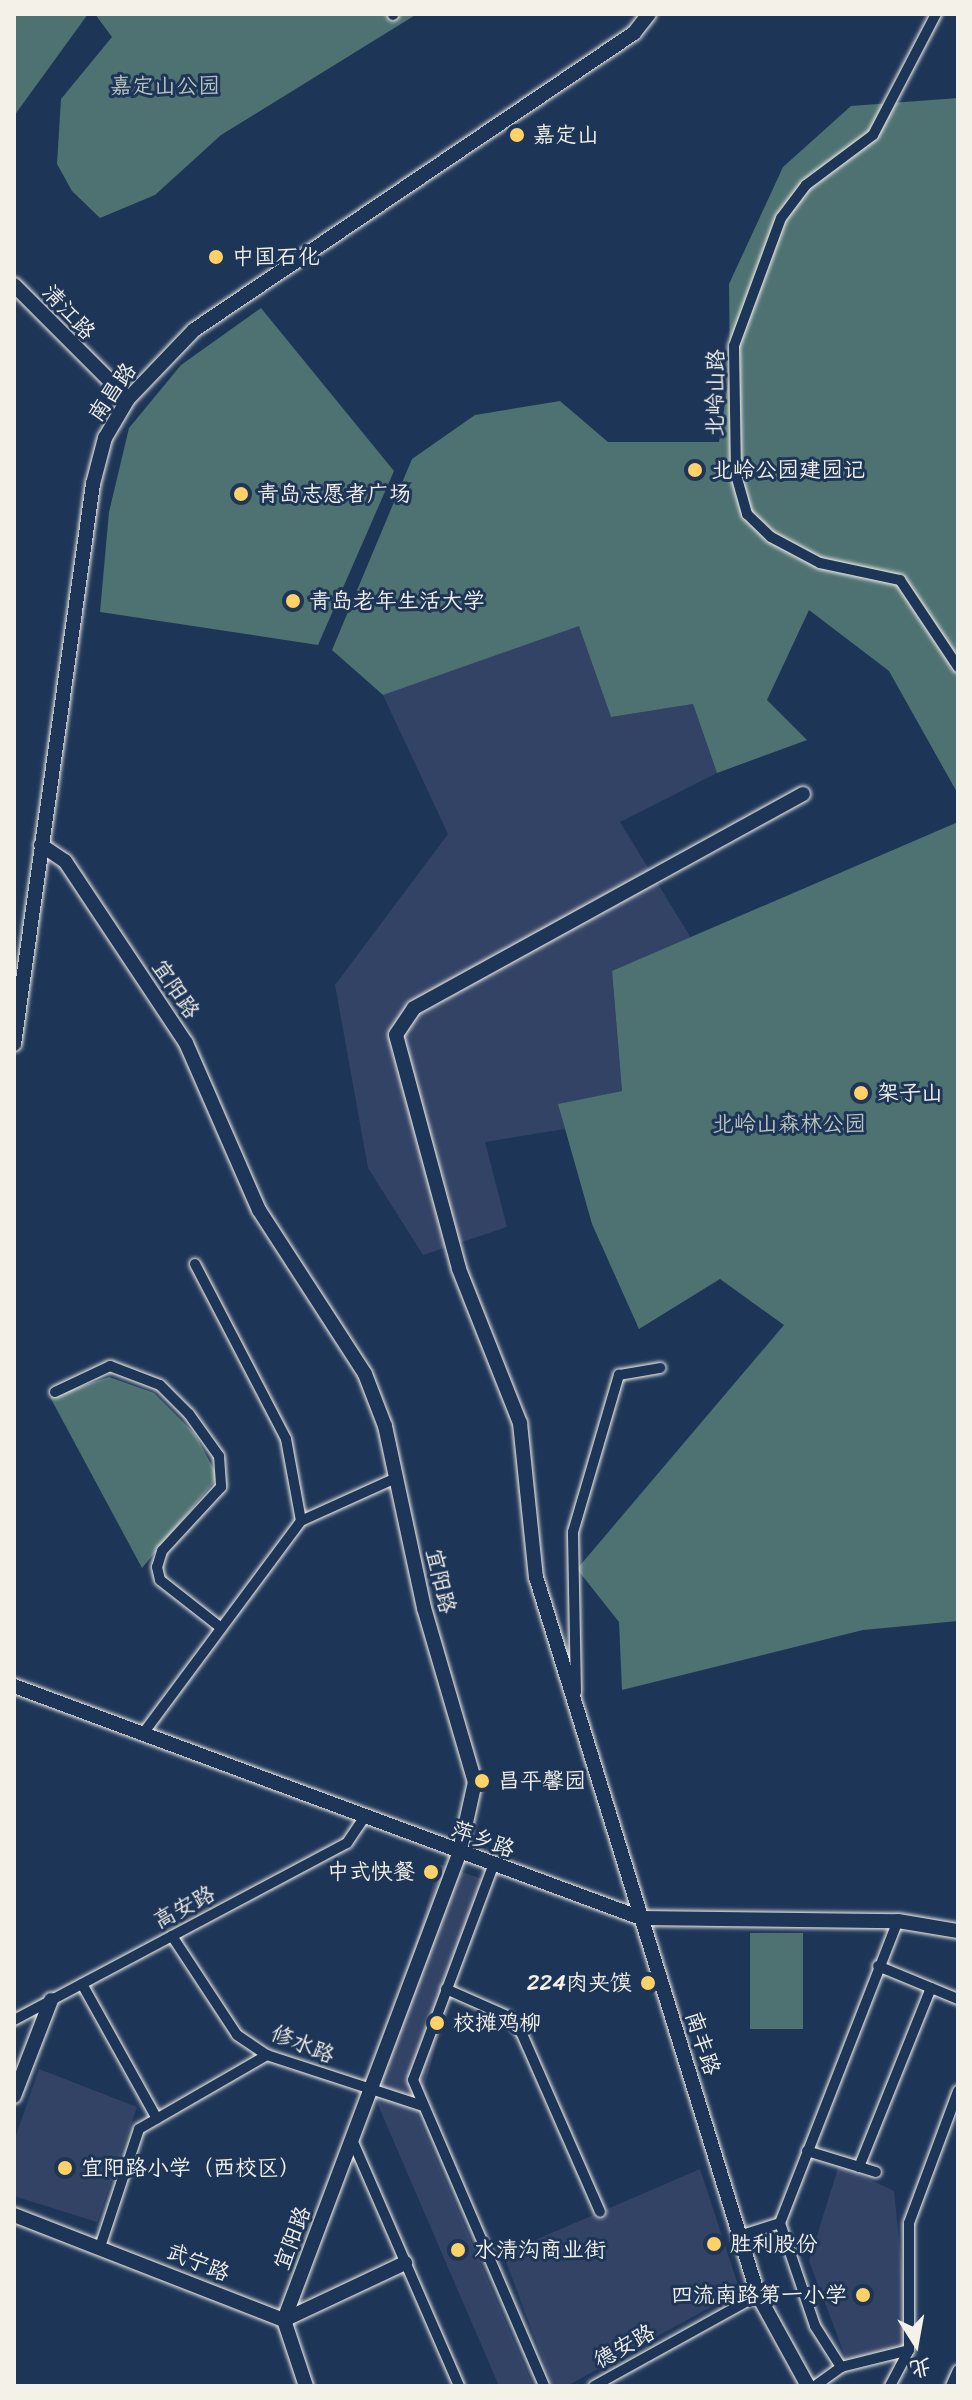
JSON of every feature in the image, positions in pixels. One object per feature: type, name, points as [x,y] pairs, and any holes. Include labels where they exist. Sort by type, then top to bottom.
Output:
[{"type":"street","name":"南昌路","points":[[14,1044],[93,484],[105,438],[128,399],[194,330],[622,41],[649,14]]},
{"type":"street","name":"北岭山路","points":[[936,14],[873,135],[806,185],[781,218],[734,346],[736,475],[747,514],[771,537],[820,563],[900,580],[958,667]]},
{"type":"street","name":"清江路","points":[[14,285],[128,399]]},
{"type":"street","name":"南丰路","points":[[803,794],[414,1008],[396,1035],[459,1269],[520,1423],[536,1577],[758,2295],[808,2386]]},
{"type":"street","name":"宜阳路","points":[[41,845],[65,861],[186,1043],[259,1210],[365,1374],[396,1478],[475,1782],[459,1854],[284,2320]]},
{"type":"street","points":[[195,1264],[286,1439],[301,1521]]},
{"type":"street","points":[[55,1392],[110,1366],[160,1385],[189,1414],[219,1456],[221,1487],[162,1551],[157,1567],[160,1580],[220,1627]]},
{"type":"street","points":[[577,1704],[573,1532],[619,1375],[660,1368]]},
{"type":"street","points":[[142,1735],[301,1521],[396,1478]]},
{"type":"street","name":"萍乡路","points":[[14,1686],[459,1854],[641,1918],[898,1921],[958,1931]]},
{"type":"street","name":"高安路","points":[[14,2020],[347,1843],[364,1818]]},
{"type":"street","points":[[493,1866],[413,2080],[544,2386]]},
{"type":"street","points":[[841,2367],[815,2326],[780,2223],[898,1921]]},
{"type":"street","name":"修水路","points":[[172,1936],[212,2005],[267,2055],[423,2106]]},
{"type":"street","points":[[878,1966],[958,1999]]},
{"type":"street","points":[[82,1984],[157,2119]]},
{"type":"street","points":[[859,2167],[931,1988]]},
{"type":"street","points":[[446,1989],[507,2016],[522,2034],[600,2212]]},
{"type":"street","points":[[14,2096],[51,2000]]},
{"type":"street","points":[[100,2247],[139,2129],[267,2055]]},
{"type":"street","points":[[890,2386],[909,2350],[909,2223],[957,2097]]},
{"type":"street","points":[[353,2142],[459,2386]]},
{"type":"street","points":[[807,2151],[876,2172]]},
{"type":"street","name":"武宁路","points":[[14,2215],[284,2320]]},
{"type":"street","points":[[739,2236],[780,2223]]},
{"type":"street","points":[[306,2386],[284,2320],[405,2263]]},
{"type":"street","name":"德安路","points":[[594,2386],[758,2295]]},
{"type":"street","points":[[815,2386],[841,2367],[909,2350]]},
{"type":"street","points":[[951,2386],[958,2370]]},
{"type":"shaded area","points":[[580,625],[611,717],[693,704],[717,773],[620,822],[691,938],[612,972],[622,1091],[559,1104],[565,1129],[485,1142],[507,1227],[423,1255],[368,1168],[335,985],[448,834],[383,695]]},
{"type":"shaded area","name":"水清沟商业街","points":[[439,1864],[482,1879],[417,2114],[533,2386],[499,2386],[372,2091]]},
{"type":"shaded area","name":"宜阳路小学（西校区）","points":[[39,2069],[137,2107],[97,2222],[14,2196],[14,2141]]},
{"type":"shaded area","name":"四流南路第一小学","points":[[839,2165],[894,2191],[908,2328],[907,2347],[847,2361],[809,2261]]},
{"type":"shaded area","points":[[700,2169],[740,2291],[567,2386],[553,2386],[503,2254]]},
{"type":"green space","name":"嘉定山公园","points":[[14,14],[88,14],[14,116]]},
{"type":"green space","name":"嘉定山公园","points":[[95,14],[417,14],[221,135],[155,195],[100,218],[72,191],[57,164],[61,99],[112,37]]},
{"type":"green space","points":[[958,98],[958,794],[889,671],[809,610],[767,700],[807,740],[717,773],[693,704],[611,717],[579,626],[383,695],[332,650],[412,459],[475,415],[560,401],[608,442],[719,442],[730,371],[729,284],[783,167],[851,106]]},
{"type":"green space","points":[[261,308],[394,471],[318,645],[100,612],[109,512],[129,428],[181,365]]},
{"type":"green space","name":"北岭山森林公园","points":[[958,822],[958,1621],[863,1630],[622,1690],[619,1622],[577,1569],[784,1325],[720,1279],[639,1329],[592,1224],[558,1104],[622,1091],[612,971]]},
{"type":"green space","points":[[109,1377],[154,1393],[195,1434],[218,1477],[142,1568],[50,1397]]},
{"type":"green space","points":[[750,1933],[803,1933],[803,2029],[750,2029]]},
{"type":"place","name":"嘉定山","points":[[517,135]]},
{"type":"place","name":"中国石化","points":[[216,257]]},
{"type":"place","name":"北岭公园建园记","points":[[695,470]]},
{"type":"place","name":"青岛志愿者广场","points":[[241,494]]},
{"type":"place","name":"青岛老年生活大学","points":[[293,601]]},
{"type":"place","name":"架子山","points":[[861,1093]]},
{"type":"place","name":"昌平馨园","points":[[482,1781]]},
{"type":"place","name":"中式快餐","points":[[431,1872]]},
{"type":"place","name":"224肉夹馍","points":[[648,1983]]},
{"type":"place","name":"校摊鸡柳","points":[[437,2023]]},
{"type":"place","name":"宜阳路小学（西校区）","points":[[65,2168]]},
{"type":"place","name":"胜利股份","points":[[714,2244]]},
{"type":"place","name":"水清沟商业街","points":[[458,2250]]},
{"type":"place","name":"四流南路第一小学","points":[[863,2295]]}]
